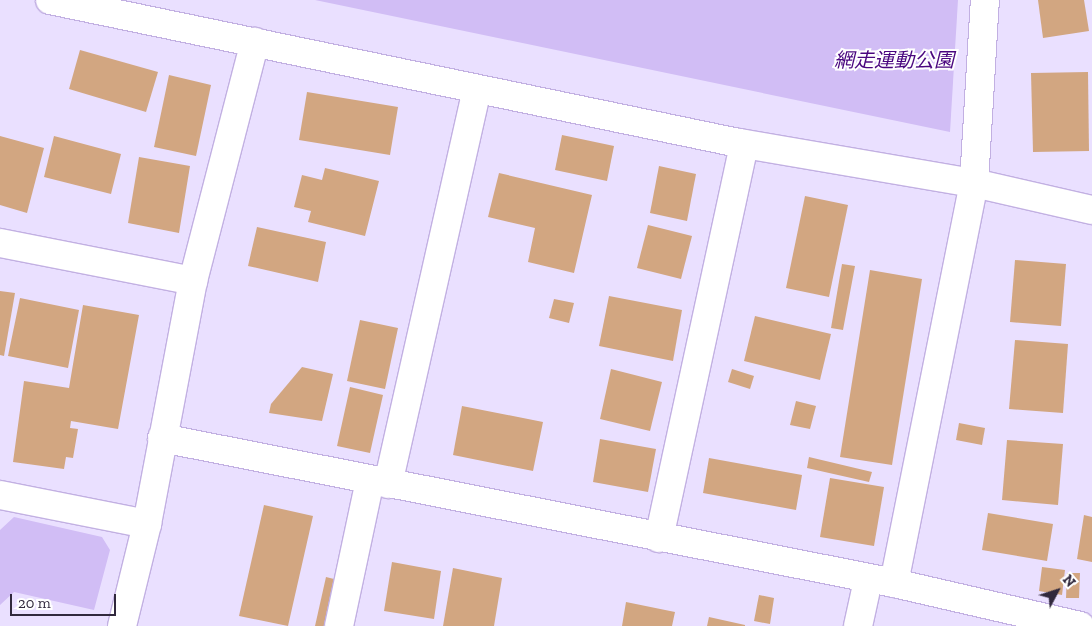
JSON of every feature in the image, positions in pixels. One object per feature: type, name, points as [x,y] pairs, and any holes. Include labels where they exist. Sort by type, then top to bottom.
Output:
[{"type":"street","points":[[50,0],[744,144],[974,183],[1092,210]]},
{"type":"street","points":[[858,626],[881,581],[974,183],[985,0]]},
{"type":"street","points":[[122,626],[147,524],[162,438],[194,281],[255,42]]},
{"type":"street","points":[[339,626],[379,482],[477,90]]},
{"type":"street","points":[[659,538],[744,144]]},
{"type":"street","points":[[0,243],[194,281]]},
{"type":"street","points":[[162,438],[881,581],[1080,626]]},
{"type":"street","points":[[0,495],[147,524]]},
{"type":"green space","name":"網走運動公園","points":[[315,0],[958,0],[950,132]]},
{"type":"green space","points":[[14,517],[102,537],[110,550],[94,610],[14,592],[0,605],[0,530]]},
{"type":"building","points":[[1038,0],[1084,0],[1089,31],[1043,38]]},
{"type":"building","points":[[80,50],[158,72],[146,112],[69,89]]},
{"type":"building","points":[[1088,72],[1089,151],[1033,152],[1031,73]]},
{"type":"building","points":[[169,75],[211,85],[196,156],[154,147]]},
{"type":"building","points":[[307,92],[398,107],[390,155],[299,140]]},
{"type":"building","points":[[562,135],[614,146],[607,181],[555,170]]},
{"type":"building","points":[[0,136],[44,148],[27,213],[0,205]]},
{"type":"building","points":[[54,136],[121,154],[111,194],[44,177]]},
{"type":"building","points":[[139,157],[190,166],[179,233],[128,223]]},
{"type":"building","points":[[659,166],[696,174],[687,221],[650,213]]},
{"type":"building","points":[[325,168],[379,181],[365,236],[308,222],[311,211],[294,207],[302,175],[322,180]]},
{"type":"building","points":[[499,173],[592,195],[574,273],[528,262],[535,228],[488,217]]},
{"type":"building","points":[[805,196],[848,205],[829,297],[786,288]]},
{"type":"building","points":[[648,225],[692,236],[681,279],[637,268]]},
{"type":"building","points":[[257,227],[326,242],[318,282],[248,266]]},
{"type":"building","points":[[1015,260],[1066,264],[1061,326],[1010,322]]},
{"type":"building","points":[[842,264],[855,266],[843,330],[831,328]]},
{"type":"building","points":[[870,270],[922,279],[892,465],[840,457]]},
{"type":"building","points":[[0,291],[15,293],[4,356],[0,355]]},
{"type":"building","points":[[609,296],[682,310],[673,361],[599,346]]},
{"type":"building","points":[[20,298],[79,310],[68,368],[8,356]]},
{"type":"building","points":[[554,299],[574,303],[569,323],[549,318]]},
{"type":"building","points":[[83,305],[139,315],[118,429],[71,421],[70,428],[78,429],[73,458],[66,457],[64,469],[13,462],[24,381],[69,388]]},
{"type":"building","points":[[755,316],[831,334],[820,380],[744,361]]},
{"type":"building","points":[[360,320],[398,328],[385,389],[347,381]]},
{"type":"building","points":[[1015,340],[1068,344],[1063,413],[1009,409]]},
{"type":"building","points":[[302,367],[333,374],[322,421],[269,413],[271,404]]},
{"type":"building","points":[[611,369],[662,382],[650,431],[600,419]]},
{"type":"building","points":[[732,369],[754,376],[750,389],[728,382]]},
{"type":"building","points":[[350,387],[383,395],[370,453],[337,446]]},
{"type":"building","points":[[796,401],[816,406],[810,429],[790,425]]},
{"type":"building","points":[[462,406],[543,422],[533,471],[453,455]]},
{"type":"building","points":[[959,423],[985,428],[982,445],[956,440]]},
{"type":"building","points":[[600,439],[656,449],[648,492],[593,482]]},
{"type":"building","points":[[1007,440],[1063,444],[1058,505],[1002,500]]},
{"type":"building","points":[[809,457],[872,472],[869,482],[807,468]]},
{"type":"building","points":[[709,458],[802,475],[796,510],[703,493]]},
{"type":"building","points":[[830,478],[884,487],[874,546],[820,537]]},
{"type":"building","points":[[264,505],[313,516],[288,626],[239,616]]},
{"type":"building","points":[[988,513],[1053,524],[1047,561],[982,550]]},
{"type":"building","points":[[1084,515],[1092,517],[1092,562],[1077,559]]},
{"type":"building","points":[[392,562],[441,571],[434,619],[384,611]]},
{"type":"building","points":[[1042,567],[1065,570],[1062,595],[1039,591]]},
{"type":"building","points":[[453,568],[502,578],[494,626],[443,626]]},
{"type":"building","points":[[1067,573],[1080,573],[1079,598],[1066,598]]},
{"type":"building","points":[[326,577],[338,580],[328,626],[315,626]]},
{"type":"building","points":[[759,595],[774,598],[770,624],[754,621]]},
{"type":"building","points":[[626,602],[675,612],[672,626],[622,626]]},
{"type":"building","points":[[709,617],[745,625],[745,626],[707,626]]}]
